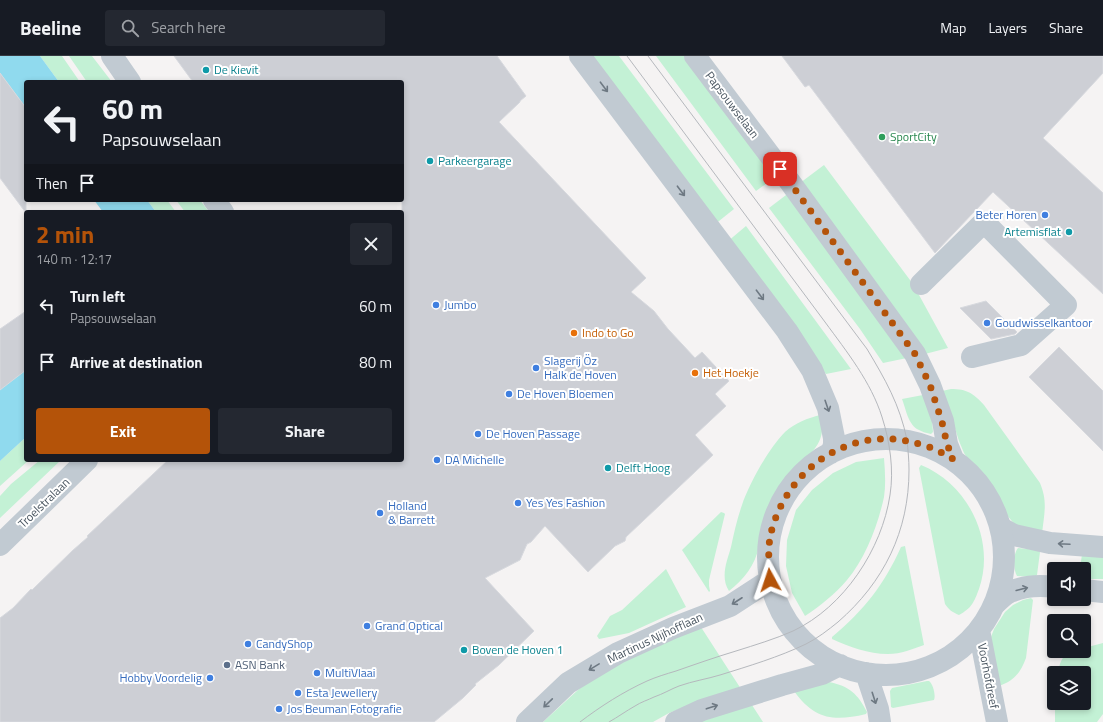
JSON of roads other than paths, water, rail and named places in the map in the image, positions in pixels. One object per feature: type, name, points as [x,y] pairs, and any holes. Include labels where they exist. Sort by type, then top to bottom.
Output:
[{"type":"street","points":[[112,56],[129,80]]},
{"type":"street","points":[[580,56],[787,331],[812,370],[828,408],[834,438],[834,445],[831,453]]},
{"type":"street","name":"Papsouwselaan","points":[[695,56],[790,182],[915,354],[930,385],[942,422],[947,444],[953,459]]},
{"type":"street","points":[[921,284],[984,222],[1066,305],[1021,345],[972,357]]},
{"type":"street","points":[[892,439],[907,441],[930,447],[953,459],[970,473],[984,489],[994,508],[1001,528],[1004,547],[1004,567],[1001,586],[995,604],[988,617],[979,630],[957,652],[944,660],[919,670],[893,675],[866,674],[840,666],[821,656],[793,631],[775,598],[770,580],[768,555],[771,530],[780,507],[793,485],[810,467],[831,453],[849,445],[868,440],[892,439]]},
{"type":"street","name":"Troelstralaan","points":[[0,545],[85,462]]},
{"type":"street","points":[[1001,528],[1014,535],[1050,544],[1103,547]]},
{"type":"street","name":"Martinus Nijhofflaan","points":[[527,722],[568,683],[618,653],[673,628],[730,606],[770,580]]},
{"type":"street","points":[[995,604],[1009,592],[1022,588],[1047,586]]},
{"type":"street","points":[[1091,591],[1103,592]]},
{"type":"street","name":"Voorhofdreef","points":[[979,630],[997,722]]},
{"type":"street","points":[[676,722],[702,710],[822,674],[840,666]]},
{"type":"street","points":[[866,674],[878,709],[880,722]]},
{"type":"water","points":[[0,56],[40,56],[58,80],[24,80],[24,105],[0,73]]},
{"type":"water","points":[[96,202],[148,202],[154,210],[102,210]]},
{"type":"water","points":[[24,371],[24,439],[0,461],[0,389]]},
{"type":"tram line","points":[[580,722],[612,700],[647,681],[779,637],[793,631],[829,607],[844,592],[858,574],[879,536],[886,515],[892,476],[889,446],[885,427],[877,404],[865,379],[842,345],[627,56]]},
{"type":"tram line","points":[[609,722],[640,703],[676,687],[764,661],[796,649],[819,637],[838,622],[854,606],[881,572],[891,554],[899,534],[908,492],[909,459],[904,427],[891,393],[867,349],[648,56]]},
{"type":"place","name":"De Kievit","points":[[206,70]]},
{"type":"place","name":"SportCity","points":[[882,137]]},
{"type":"place","name":"Parkeergarage","points":[[430,161]]},
{"type":"place","name":"Beter Horen","points":[[1045,215]]},
{"type":"place","name":"Artemisflat","points":[[1069,232]]},
{"type":"place","name":"Jumbo","points":[[436,305]]},
{"type":"place","name":"Goudwisselkantoor","points":[[987,323]]},
{"type":"place","name":"Indo to Go","points":[[574,333]]},
{"type":"place","name":"Slagerij Öz Halk de Hoven","points":[[536,368]]},
{"type":"place","name":"Het Hoekje","points":[[695,373]]},
{"type":"place","name":"De Hoven Bloemen","points":[[509,394]]},
{"type":"place","name":"De Hoven Passage","points":[[478,434]]},
{"type":"place","name":"DA Michelle","points":[[437,460]]},
{"type":"place","name":"Delft Hoog","points":[[608,468]]},
{"type":"place","name":"Yes Yes Fashion","points":[[518,503]]},
{"type":"place","name":"Holland & Barrett","points":[[380,513]]},
{"type":"place","name":"Grand Optical","points":[[367,626]]},
{"type":"place","name":"CandyShop","points":[[248,644]]},
{"type":"place","name":"Boven de Hoven 1","points":[[464,650]]},
{"type":"place","name":"ASN Bank","points":[[227,665]]},
{"type":"place","name":"MultiVlaai","points":[[317,673]]},
{"type":"place","name":"Hobby Voordelig","points":[[210,678]]},
{"type":"place","name":"Esta Jewellery","points":[[298,693]]},
{"type":"place","name":"Jos Beuman Fotografie","points":[[279,709]]}]
